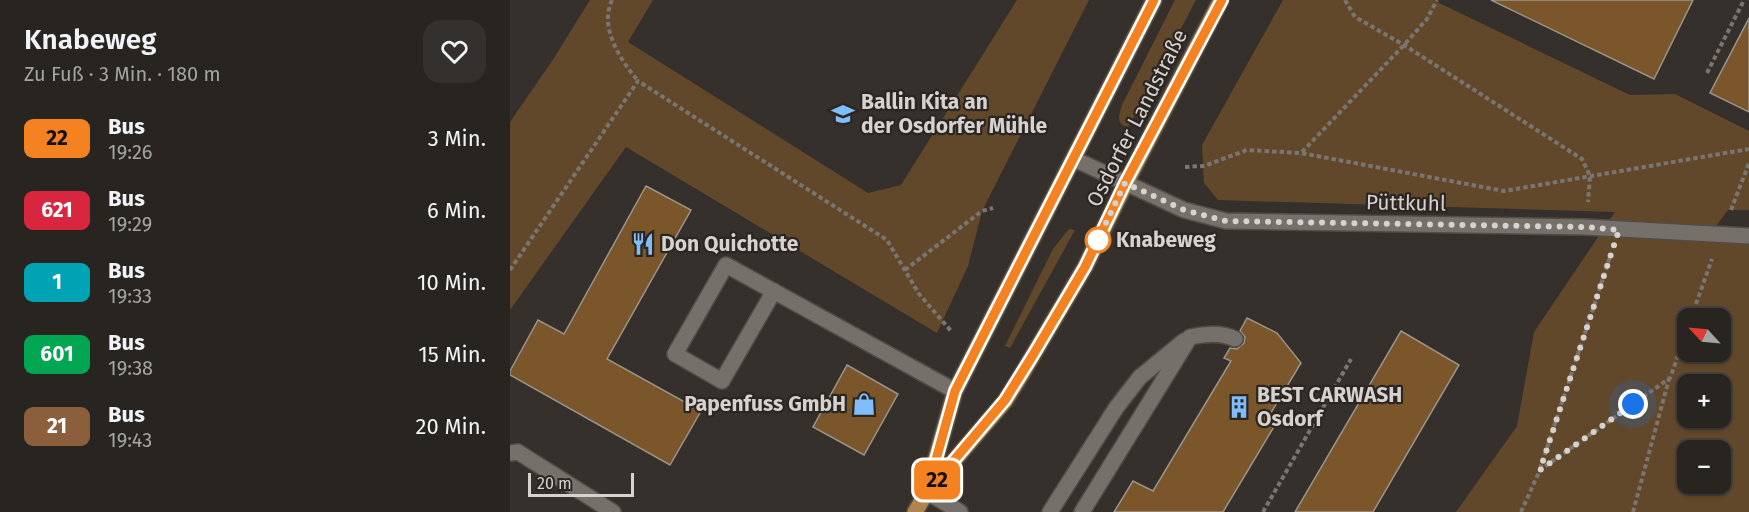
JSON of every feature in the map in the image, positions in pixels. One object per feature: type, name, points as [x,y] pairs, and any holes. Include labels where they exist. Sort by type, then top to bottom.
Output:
[{"type":"main road","name":"Osdorfer Landstraße","points":[[927,492],[955,391],[1154,0]]},
{"type":"main road","name":"Osdorfer Landstraße","points":[[915,512],[927,492],[1005,400],[1085,267],[1125,183],[1221,0]]},
{"type":"street","name":"Püttkuhl","points":[[1074,159],[1184,210],[1226,221],[1585,227],[1749,236]]},
{"type":"street","points":[[774,291],[722,381],[675,354],[726,265],[774,291],[955,391]]},
{"type":"street","points":[[1050,512],[1116,408],[1140,377],[1190,337],[1207,334],[1227,335],[1235,339]]},
{"type":"street","points":[[1082,512],[1190,337]]},
{"type":"street","points":[[510,453],[518,452],[613,512]]},
{"type":"street","points":[[927,492],[960,512]]},
{"type":"path","points":[[612,0],[607,11],[612,43],[638,81],[887,240],[920,294],[951,331]]},
{"type":"path","points":[[1345,0],[1355,17],[1404,45],[1582,159],[1590,176]]},
{"type":"path","points":[[1301,153],[1404,45],[1427,19],[1437,0]]},
{"type":"path","points":[[1707,73],[1744,0]]},
{"type":"path","points":[[510,270],[638,81]]},
{"type":"path","points":[[1185,167],[1204,165],[1247,150],[1301,153],[1504,191],[1749,149]]},
{"type":"path","points":[[905,270],[982,211],[993,208]]},
{"type":"path","points":[[1521,512],[1540,470],[1619,230]]},
{"type":"path","points":[[1263,512],[1352,359]]},
{"type":"path","points":[[1633,512],[1677,359]]},
{"type":"path","points":[[1540,470],[1670,378]]},
{"type":"shaded area","points":[[590,0],[653,0],[628,42],[868,193],[901,185],[1017,0],[1089,0],[982,211],[968,266],[937,333],[626,147],[510,310],[510,122]]},
{"type":"shaded area","points":[[1175,0],[1196,0],[1131,123],[1128,127],[1124,126],[1119,118],[1123,103]]},
{"type":"shaded area","points":[[1283,0],[1433,0],[1630,95],[1675,94],[1749,131],[1749,210],[1728,210],[1710,234],[1749,236],[1749,512],[1456,512],[1517,426],[1534,332],[1615,212],[1218,200],[1204,183],[1202,145]]},
{"type":"shaded area","points":[[1069,229],[1075,230],[1010,348],[1005,346],[1053,249]]},
{"type":"building","points":[[1491,0],[1693,0],[1654,79]]},
{"type":"building","points":[[1749,18],[1749,112],[1710,93]]},
{"type":"building","points":[[646,186],[691,210],[607,359],[701,411],[670,465],[510,375],[510,371],[538,320],[564,334]]},
{"type":"building","name":"BEST CARWASH Osdorf","points":[[1247,318],[1277,333],[1301,363],[1269,416],[1278,420],[1223,512],[1114,512],[1133,481],[1153,491],[1231,361],[1224,358],[1230,348],[1237,349],[1244,343],[1245,337],[1240,331]]},
{"type":"building","points":[[1401,331],[1459,365],[1373,512],[1295,512]]},
{"type":"building","points":[[847,365],[898,394],[864,455],[813,427]]},
{"type":"bus line","name":"22","points":[[1154,0],[955,391],[927,492],[1005,400],[1033,355],[1085,267],[1125,183],[1222,0]]},
{"type":"place","name":"Ballin Kita an der Osdorfer Mühle","points":[[843,114]]},
{"type":"place","name":"Knabeweg","points":[[1098,240]]},
{"type":"place","name":"Don Quichotte","points":[[643,244]]},
{"type":"place","name":"Papenfuss GmbH","points":[[864,404]]},
{"type":"place","name":"BEST CARWASH Osdorf","points":[[1239,407]]},
{"type":"route","points":[[1098,240],[1095,246],[1125,183],[1184,210],[1226,221],[1585,227],[1619,230],[1540,470],[1633,404]]}]
